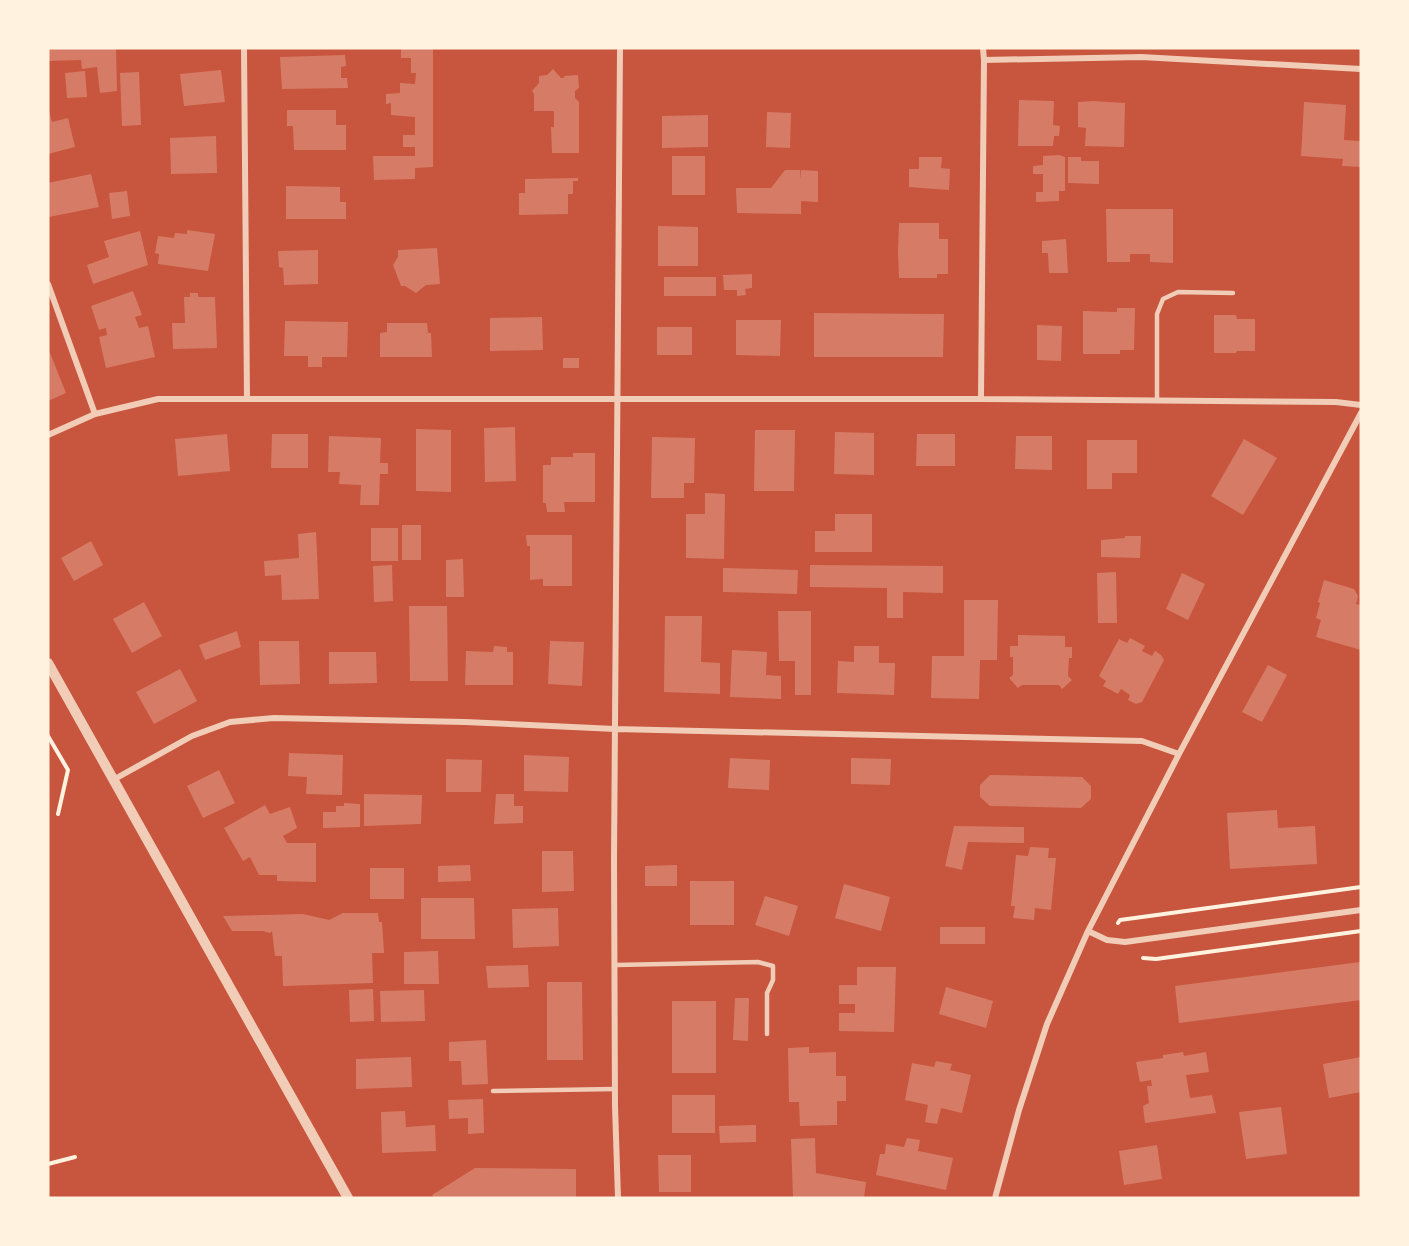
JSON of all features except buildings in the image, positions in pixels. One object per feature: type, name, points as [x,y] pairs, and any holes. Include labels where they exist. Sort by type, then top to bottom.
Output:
[{"type":"street","points":[[244,48],[247,398]]},
{"type":"street","points":[[618,1198],[615,1089],[615,729],[620,48]]},
{"type":"street","points":[[981,399],[983,48]]},
{"type":"street","points":[[984,60],[1141,57],[1361,69]]},
{"type":"street","points":[[48,284],[95,414]]},
{"type":"street","points":[[48,435],[95,414],[158,399],[1157,399],[1361,405]]},
{"type":"street","points":[[995,1198],[1018,1110],[1047,1024],[1088,932],[1179,754],[1361,413]]},
{"type":"street","points":[[48,663],[348,1198]]},
{"type":"street","points":[[113,780],[192,736],[230,722],[286,718],[465,722],[615,729],[1142,741],[1179,754]]},
{"type":"street","points":[[1088,932],[1107,940],[1125,942],[1361,910]]},
{"type":"lane","points":[[1157,399],[1158,314],[1163,299],[1178,292],[1233,293]]},
{"type":"lane","points":[[616,965],[758,962],[773,966],[773,980],[767,993],[767,1034]]},
{"type":"lane","points":[[493,1091],[615,1089]]},
{"type":"path","points":[[48,736],[68,770],[58,814]]},
{"type":"path","points":[[1118,923],[1120,920],[1361,887]]},
{"type":"path","points":[[1136,958],[1156,959],[1361,931]]},
{"type":"path","points":[[48,1164],[75,1157]]}]
